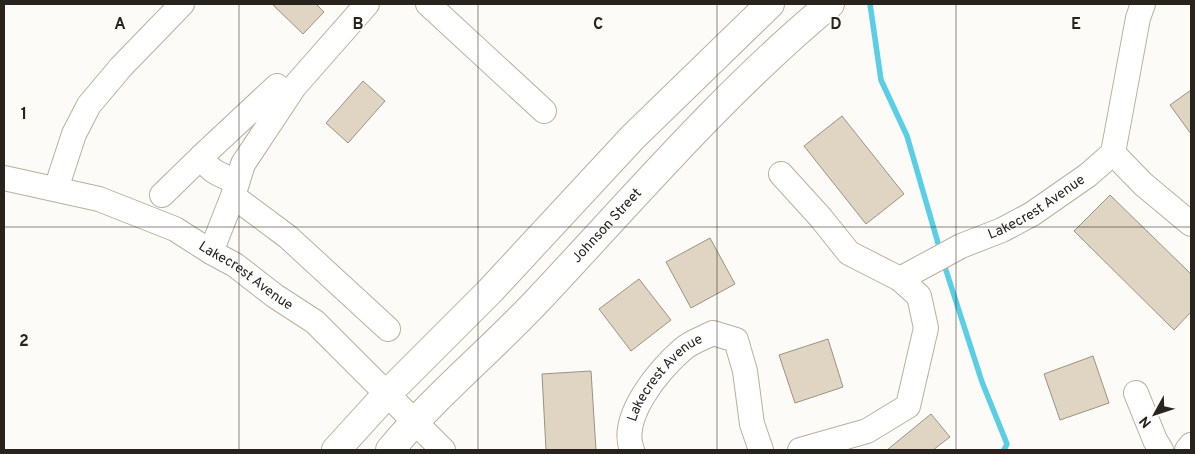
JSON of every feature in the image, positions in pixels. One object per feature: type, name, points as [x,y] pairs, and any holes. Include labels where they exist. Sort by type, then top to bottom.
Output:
[{"type":"main road","points":[[336,450],[388,394],[490,291],[633,138],[770,4]]},
{"type":"main road","name":"Johnson Street","points":[[390,450],[414,421],[524,315],[745,80],[830,4]]},
{"type":"street","points":[[56,189],[74,134],[89,105],[121,66],[182,4]]},
{"type":"street","points":[[211,252],[243,164],[294,87],[368,4]]},
{"type":"street","points":[[428,4],[544,111]]},
{"type":"street","points":[[1143,4],[1113,153],[1143,184],[1191,224]]},
{"type":"street","points":[[162,195],[277,86]]},
{"type":"street","name":"Lakecrest Avenue","points":[[900,279],[961,246],[1002,230],[1032,214],[1088,175],[1113,153]]},
{"type":"street","points":[[202,156],[210,170],[235,189],[388,329]]},
{"type":"street","points":[[781,174],[849,253],[900,279],[919,296],[926,328],[908,406],[866,431],[800,450]]},
{"type":"street","name":"Lakecrest Avenue","points":[[4,178],[98,199],[175,229],[211,252],[236,265],[275,296],[314,322],[443,450]]},
{"type":"street","name":"Lakecrest Avenue","points":[[632,450],[628,440],[635,411],[652,380],[684,348],[713,332],[736,340],[745,371],[752,424],[761,450]]},
{"type":"street","points":[[1136,393],[1161,450]]},
{"type":"street","points":[[1186,450],[1191,445]]},
{"type":"building","points":[[272,4],[316,4],[324,12],[303,34]]},
{"type":"building","points":[[363,81],[385,101],[348,143],[326,123]]},
{"type":"building","points":[[1191,90],[1191,134],[1170,105]]},
{"type":"building","points":[[842,116],[904,194],[866,224],[804,146]]},
{"type":"building","points":[[1110,195],[1191,274],[1191,312],[1174,330],[1074,231]]},
{"type":"building","points":[[710,238],[735,284],[691,308],[666,262]]},
{"type":"building","points":[[639,279],[671,320],[631,351],[599,309]]},
{"type":"building","points":[[828,339],[843,387],[795,403],[779,355]]},
{"type":"building","points":[[1093,356],[1109,403],[1060,420],[1044,374]]},
{"type":"building","points":[[591,371],[596,450],[546,450],[542,374]]},
{"type":"building","points":[[931,414],[950,437],[933,450],[887,450]]},
{"type":"waterway","points":[[870,4],[881,80],[907,136],[940,250]]},
{"type":"waterway","points":[[943,261],[982,382],[1007,444],[1004,450]]}]
